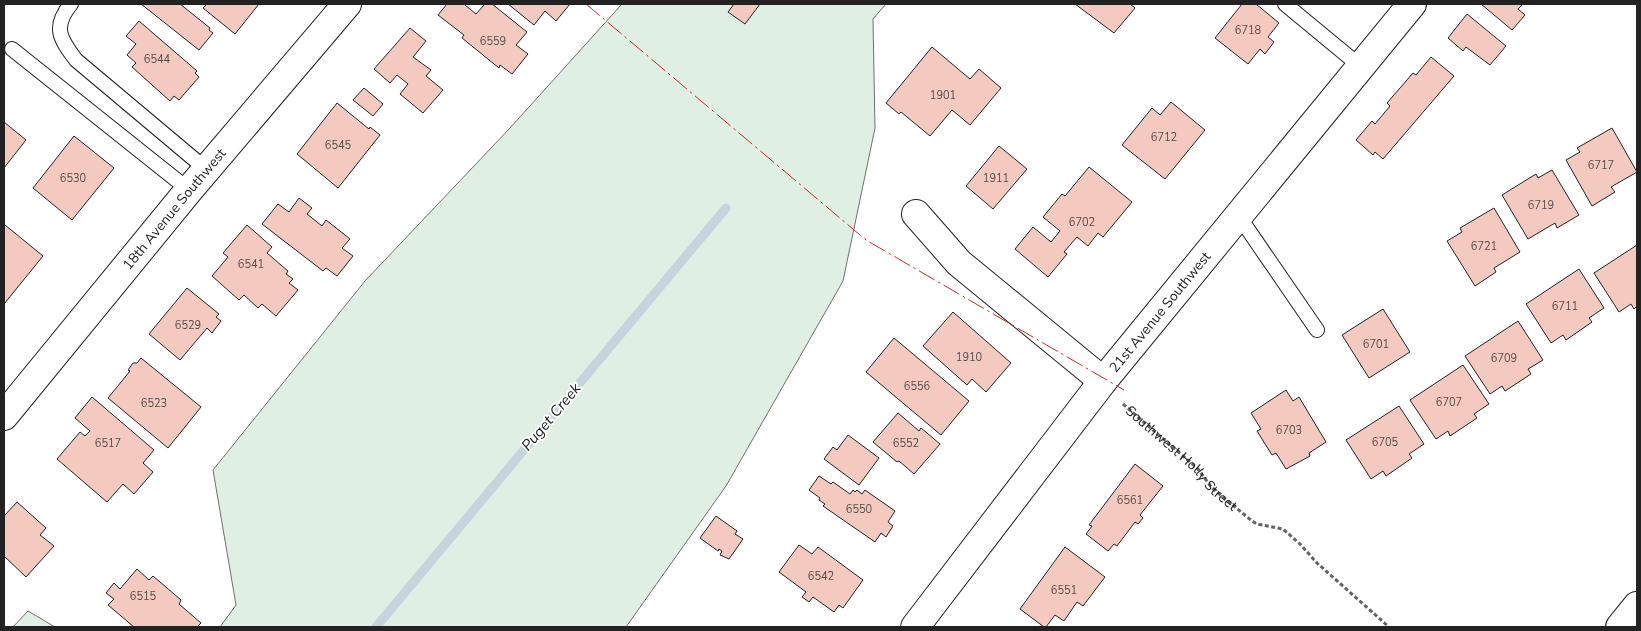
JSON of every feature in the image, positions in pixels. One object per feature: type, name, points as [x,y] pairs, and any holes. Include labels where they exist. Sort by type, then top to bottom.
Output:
[{"type":"street","name":"18th Avenue Southwest","points":[[4,416],[346,4]]},
{"type":"street","name":"21st Avenue Southwest","points":[[915,627],[1103,381],[1412,4]]},
{"type":"street","points":[[916,214],[958,263],[1103,381]]},
{"type":"street","points":[[1620,627],[1637,606]]},
{"type":"lane","points":[[71,4],[63,14],[59,26],[62,42],[76,60],[198,180]]},
{"type":"lane","points":[[1285,4],[1360,66]]},
{"type":"lane","points":[[12,49],[198,180]]},
{"type":"lane","points":[[1238,216],[1317,330]]},
{"type":"path","name":"Southwest Holly Street","points":[[1103,381],[1113,396],[1198,468],[1212,488],[1257,524],[1283,529],[1317,563],[1389,627]]},
{"type":"green space","points":[[622,4],[886,4],[873,19],[875,128],[843,281],[726,486],[626,627],[220,627],[236,605],[213,470],[365,281],[510,128]]},
{"type":"green space","points":[[28,611],[55,627],[13,627]]},
{"type":"building","points":[[141,4],[180,4],[210,28],[209,30],[213,33],[199,50]]},
{"type":"building","points":[[207,4],[259,4],[235,34],[203,8]]},
{"type":"building","points":[[447,4],[466,4],[476,14],[485,4],[492,4],[527,32],[516,45],[528,54],[512,74],[500,65],[499,68],[462,38],[464,35],[438,15]]},
{"type":"building","points":[[508,4],[570,4],[556,21],[545,11],[534,25]]},
{"type":"building","points":[[734,4],[760,4],[745,24],[728,12]]},
{"type":"building","points":[[1075,4],[1130,4],[1135,8],[1114,33]]},
{"type":"building","points":[[1242,4],[1256,4],[1279,23],[1268,37],[1274,42],[1265,54],[1260,49],[1248,64],[1215,38]]},
{"type":"building","points":[[1481,4],[1523,4],[1518,9],[1525,15],[1512,30]]},
{"type":"building","points":[[1467,14],[1506,46],[1490,65],[1466,47],[1463,51],[1448,38]]},
{"type":"building","points":[[139,21],[197,71],[195,73],[199,77],[179,100],[174,96],[170,101],[132,67],[136,63],[127,55],[136,44],[126,36]]},
{"type":"building","points":[[410,28],[426,41],[413,57],[431,70],[426,76],[443,90],[423,113],[400,94],[408,84],[397,75],[390,83],[374,69]]},
{"type":"building","points":[[932,47],[970,79],[979,69],[1001,88],[970,125],[952,110],[930,136],[901,112],[899,114],[886,103]]},
{"type":"building","points":[[1431,57],[1454,76],[1383,159],[1375,152],[1373,155],[1356,140],[1372,121],[1375,124],[1390,106],[1387,103],[1413,73],[1416,75]]},
{"type":"building","points":[[364,88],[383,104],[373,116],[353,100]]},
{"type":"building","points":[[1171,102],[1205,130],[1165,179],[1122,145],[1152,108],[1160,115]]},
{"type":"building","points":[[337,103],[369,129],[370,127],[380,135],[338,188],[297,154]]},
{"type":"building","points":[[4,122],[26,140],[4,168]]},
{"type":"building","points":[[1612,128],[1637,172],[1611,187],[1615,192],[1592,206],[1566,160],[1580,152],[1577,148]]},
{"type":"building","points":[[74,136],[114,168],[72,220],[33,188]]},
{"type":"building","points":[[999,146],[1027,169],[993,209],[966,186]]},
{"type":"building","points":[[1089,167],[1132,202],[1103,237],[1098,233],[1088,246],[1077,237],[1064,252],[1067,254],[1048,277],[1015,249],[1033,227],[1051,242],[1060,231],[1043,217],[1062,194],[1065,196]]},
{"type":"building","points":[[1552,170],[1579,215],[1557,228],[1555,223],[1528,239],[1502,195],[1536,174],[1538,178]]},
{"type":"building","points":[[299,198],[312,208],[307,214],[322,226],[326,220],[350,239],[342,248],[353,256],[337,276],[326,268],[323,271],[262,224],[278,204],[289,212]]},
{"type":"building","points":[[1494,208],[1520,252],[1494,268],[1496,272],[1475,286],[1447,241],[1462,232],[1460,228]]},
{"type":"building","points":[[247,225],[272,247],[267,253],[288,271],[286,274],[293,279],[289,283],[298,290],[276,316],[262,304],[258,308],[244,295],[239,300],[212,276],[228,257],[223,253]]},
{"type":"building","points":[[4,226],[43,256],[4,304]]},
{"type":"building","points":[[1637,245],[1637,306],[1634,309],[1631,304],[1619,312],[1594,273]]},
{"type":"building","points":[[1579,269],[1604,308],[1589,318],[1592,322],[1566,340],[1563,335],[1551,343],[1526,304]]},
{"type":"building","points":[[187,288],[219,314],[216,317],[221,321],[212,333],[207,328],[180,360],[149,334]]},
{"type":"building","points":[[1383,309],[1410,352],[1369,378],[1342,335]]},
{"type":"building","points":[[953,312],[1011,363],[986,392],[972,379],[967,385],[923,346]]},
{"type":"building","points":[[1518,321],[1543,360],[1528,369],[1531,374],[1505,391],[1502,386],[1490,394],[1465,356]]},
{"type":"building","points":[[894,338],[969,401],[941,435],[866,372]]},
{"type":"building","points":[[141,358],[201,407],[168,448],[108,398],[130,371],[128,370],[133,363],[137,363]]},
{"type":"building","points":[[1463,365],[1489,404],[1474,414],[1477,418],[1450,436],[1448,431],[1436,439],[1410,400]]},
{"type":"building","points":[[1286,390],[1293,401],[1299,397],[1326,442],[1309,453],[1310,456],[1286,469],[1276,453],[1272,455],[1257,431],[1261,429],[1251,413]]},
{"type":"building","points":[[92,397],[154,450],[143,463],[153,472],[134,494],[123,484],[107,502],[57,459],[80,432],[85,436],[90,431],[75,418]]},
{"type":"building","points":[[1399,406],[1424,444],[1409,454],[1412,458],[1386,476],[1383,471],[1371,479],[1346,440]]},
{"type":"building","points":[[898,413],[919,431],[921,428],[940,444],[914,474],[873,442]]},
{"type":"building","points":[[848,435],[879,458],[859,485],[824,459],[833,447],[837,450]]},
{"type":"building","points":[[1135,464],[1163,486],[1140,515],[1143,518],[1138,524],[1135,522],[1117,546],[1114,544],[1108,551],[1086,534],[1092,526],[1089,525]]},
{"type":"building","points":[[819,476],[831,484],[833,482],[850,494],[853,490],[855,492],[857,490],[862,494],[865,490],[895,511],[888,522],[893,526],[886,537],[881,533],[875,542],[823,506],[825,504],[819,500],[820,498],[809,490]]},
{"type":"building","points":[[17,502],[46,528],[40,535],[54,546],[26,577],[4,556],[4,516]]},
{"type":"building","points":[[716,516],[737,531],[735,534],[743,539],[729,559],[720,555],[722,551],[719,549],[718,551],[700,538]]},
{"type":"building","points":[[799,545],[812,554],[818,547],[863,580],[843,608],[839,605],[834,612],[813,597],[809,602],[802,597],[806,592],[779,572]]},
{"type":"building","points":[[1065,547],[1105,577],[1083,606],[1077,602],[1064,621],[1055,615],[1044,627],[1020,609]]},
{"type":"building","points":[[137,569],[149,580],[153,576],[181,600],[179,604],[201,623],[197,627],[134,627],[108,605],[114,599],[106,593],[114,583],[120,589]]},
{"type":"waterway","name":"Puget Creek","points":[[376,627],[726,208]]},
{"type":"power","points":[[586,4],[866,240],[1124,390]]}]
